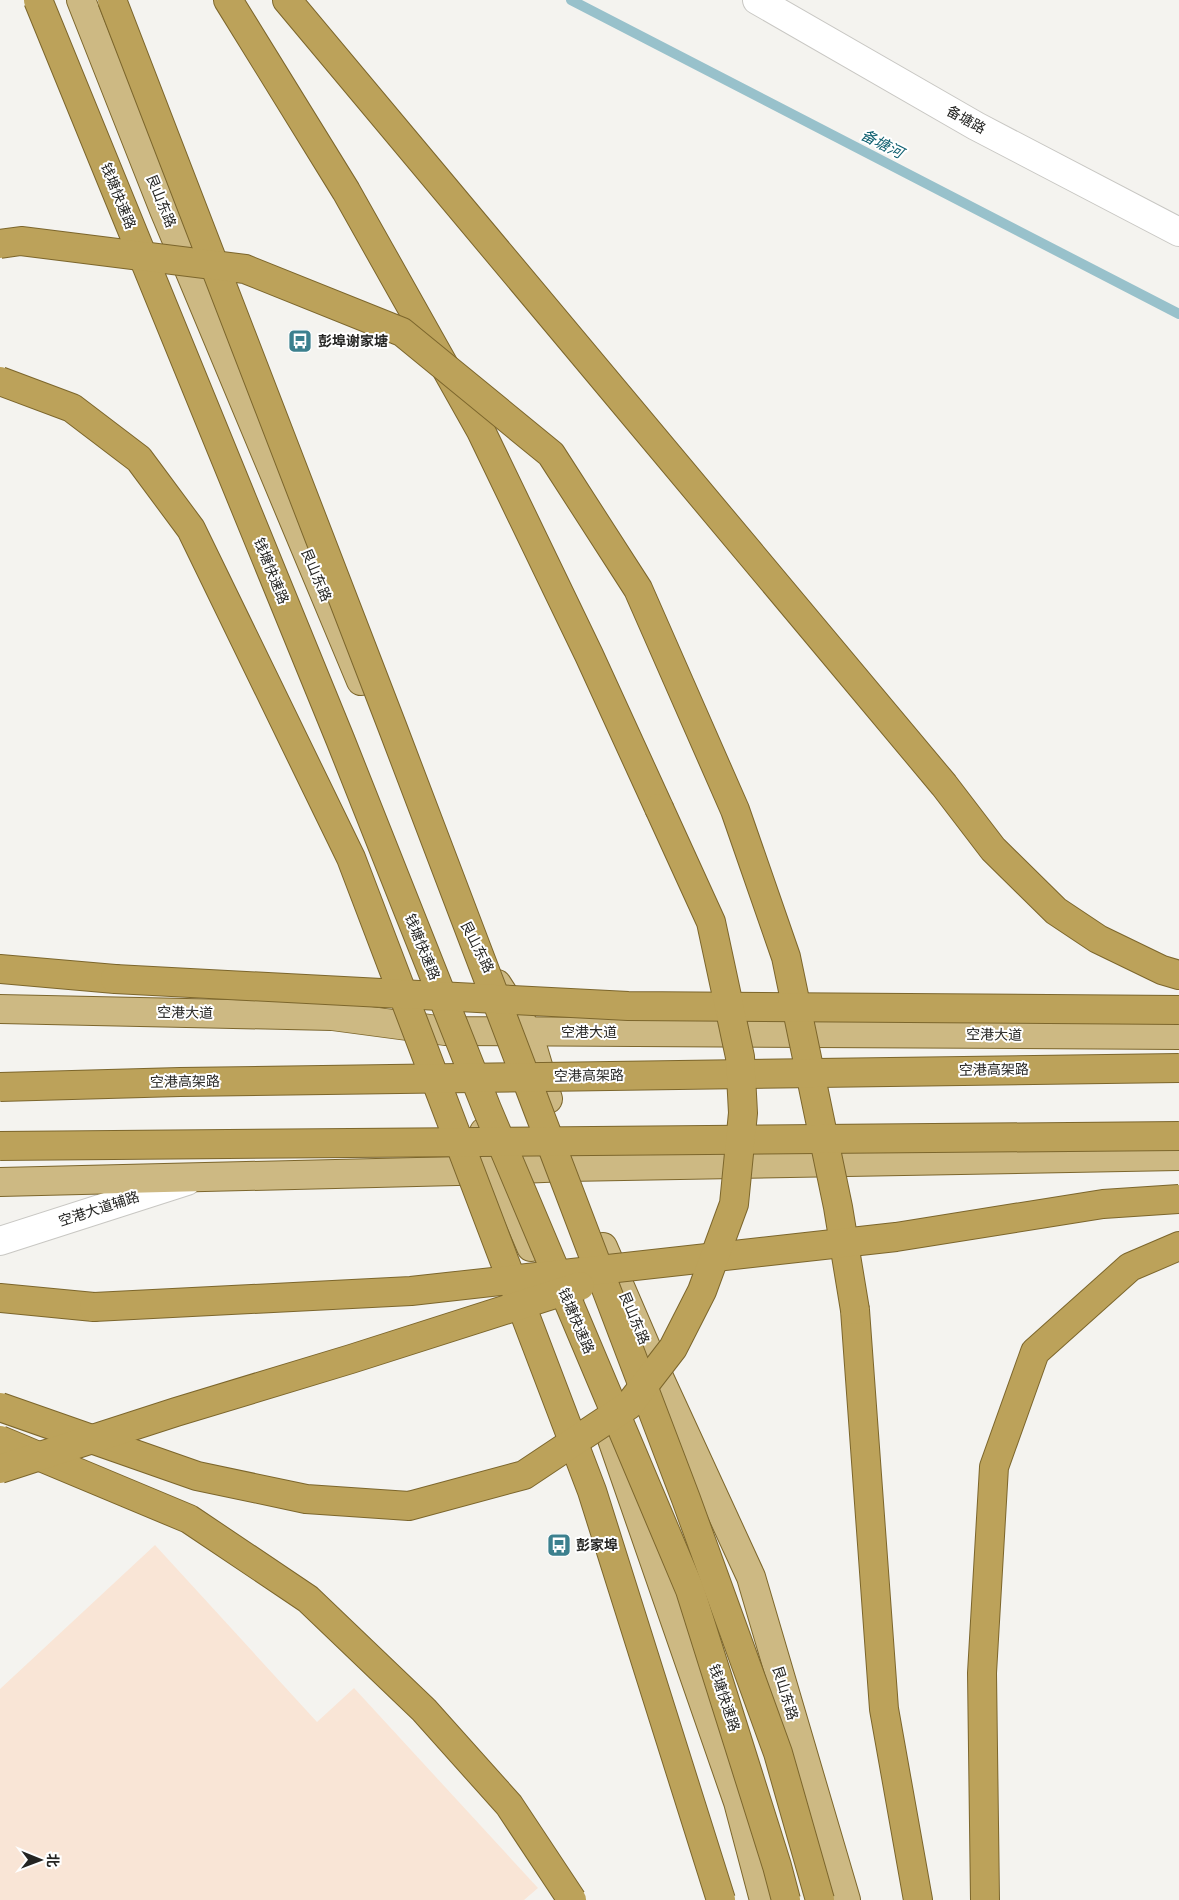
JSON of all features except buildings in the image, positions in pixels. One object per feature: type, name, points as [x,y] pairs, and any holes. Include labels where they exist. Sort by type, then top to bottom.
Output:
[{"type":"highway","name":"钱塘快速路","points":[[38,0],[340,739],[487,1109],[690,1590],[786,1900]]},
{"type":"highway","points":[[112,0],[396,735],[686,1498],[778,1753],[820,1900]]},
{"type":"highway","points":[[0,1407],[197,1476],[306,1499],[409,1506],[524,1475],[629,1405],[674,1348],[702,1291],[734,1204],[743,1113],[740,1057],[710,922],[589,655],[481,432],[346,191],[228,0]]},
{"type":"highway","points":[[287,0],[944,785],[993,849],[1056,911],[1098,939],[1162,970],[1179,975]]},
{"type":"highway","points":[[0,244],[21,240],[245,269],[402,332],[551,454],[638,589],[735,810],[786,957],[838,1207],[855,1310],[884,1709],[918,1900]]},
{"type":"highway","points":[[0,381],[72,408],[139,459],[191,529],[351,858],[592,1491],[721,1900]]},
{"type":"highway","points":[[0,969],[115,979],[628,1006],[1179,1010]]},
{"type":"highway","name":"空港高架路","points":[[0,1088],[180,1082],[1179,1068]]},
{"type":"highway","points":[[0,1146],[1179,1136]]},
{"type":"highway","points":[[0,1298],[94,1307],[411,1290],[896,1237],[1103,1204],[1179,1199]]},
{"type":"highway","points":[[0,1469],[584,1284],[721,1256],[896,1237]]},
{"type":"highway","points":[[985,1900],[982,1674],[994,1467],[1034,1352],[1130,1267],[1179,1246]]},
{"type":"highway","points":[[0,1440],[189,1519],[308,1599],[424,1710],[509,1805],[572,1900]]},
{"type":"main road","points":[[25,0],[331,744],[358,817],[445,1032],[498,1170],[612,1436],[738,1802],[764,1900]]},
{"type":"main road","name":"艮山东路","points":[[81,0],[164,210],[266,456],[476,952],[528,1032],[568,1167],[659,1377],[751,1577],[846,1900]]},
{"type":"main road","name":"空港大道","points":[[0,1008],[332,1016],[445,1032],[1179,1035]]},
{"type":"main road","points":[[0,1182],[568,1167],[1179,1156]]},
{"type":"street","name":"备塘路","points":[[757,0],[976,126],[1179,232]]},
{"type":"street","name":"空港大道辅路","points":[[0,1241],[199,1177]]},
{"type":"shaded area","points":[[155,1545],[317,1722],[354,1688],[538,1888],[524,1900],[0,1900],[0,1689]]},
{"type":"waterway","name":"备塘河","points":[[571,0],[1179,314]]},
{"type":"place","name":"彭埠谢家塘","points":[[300,341]]},
{"type":"place","name":"彭家埠","points":[[559,1545]]}]
